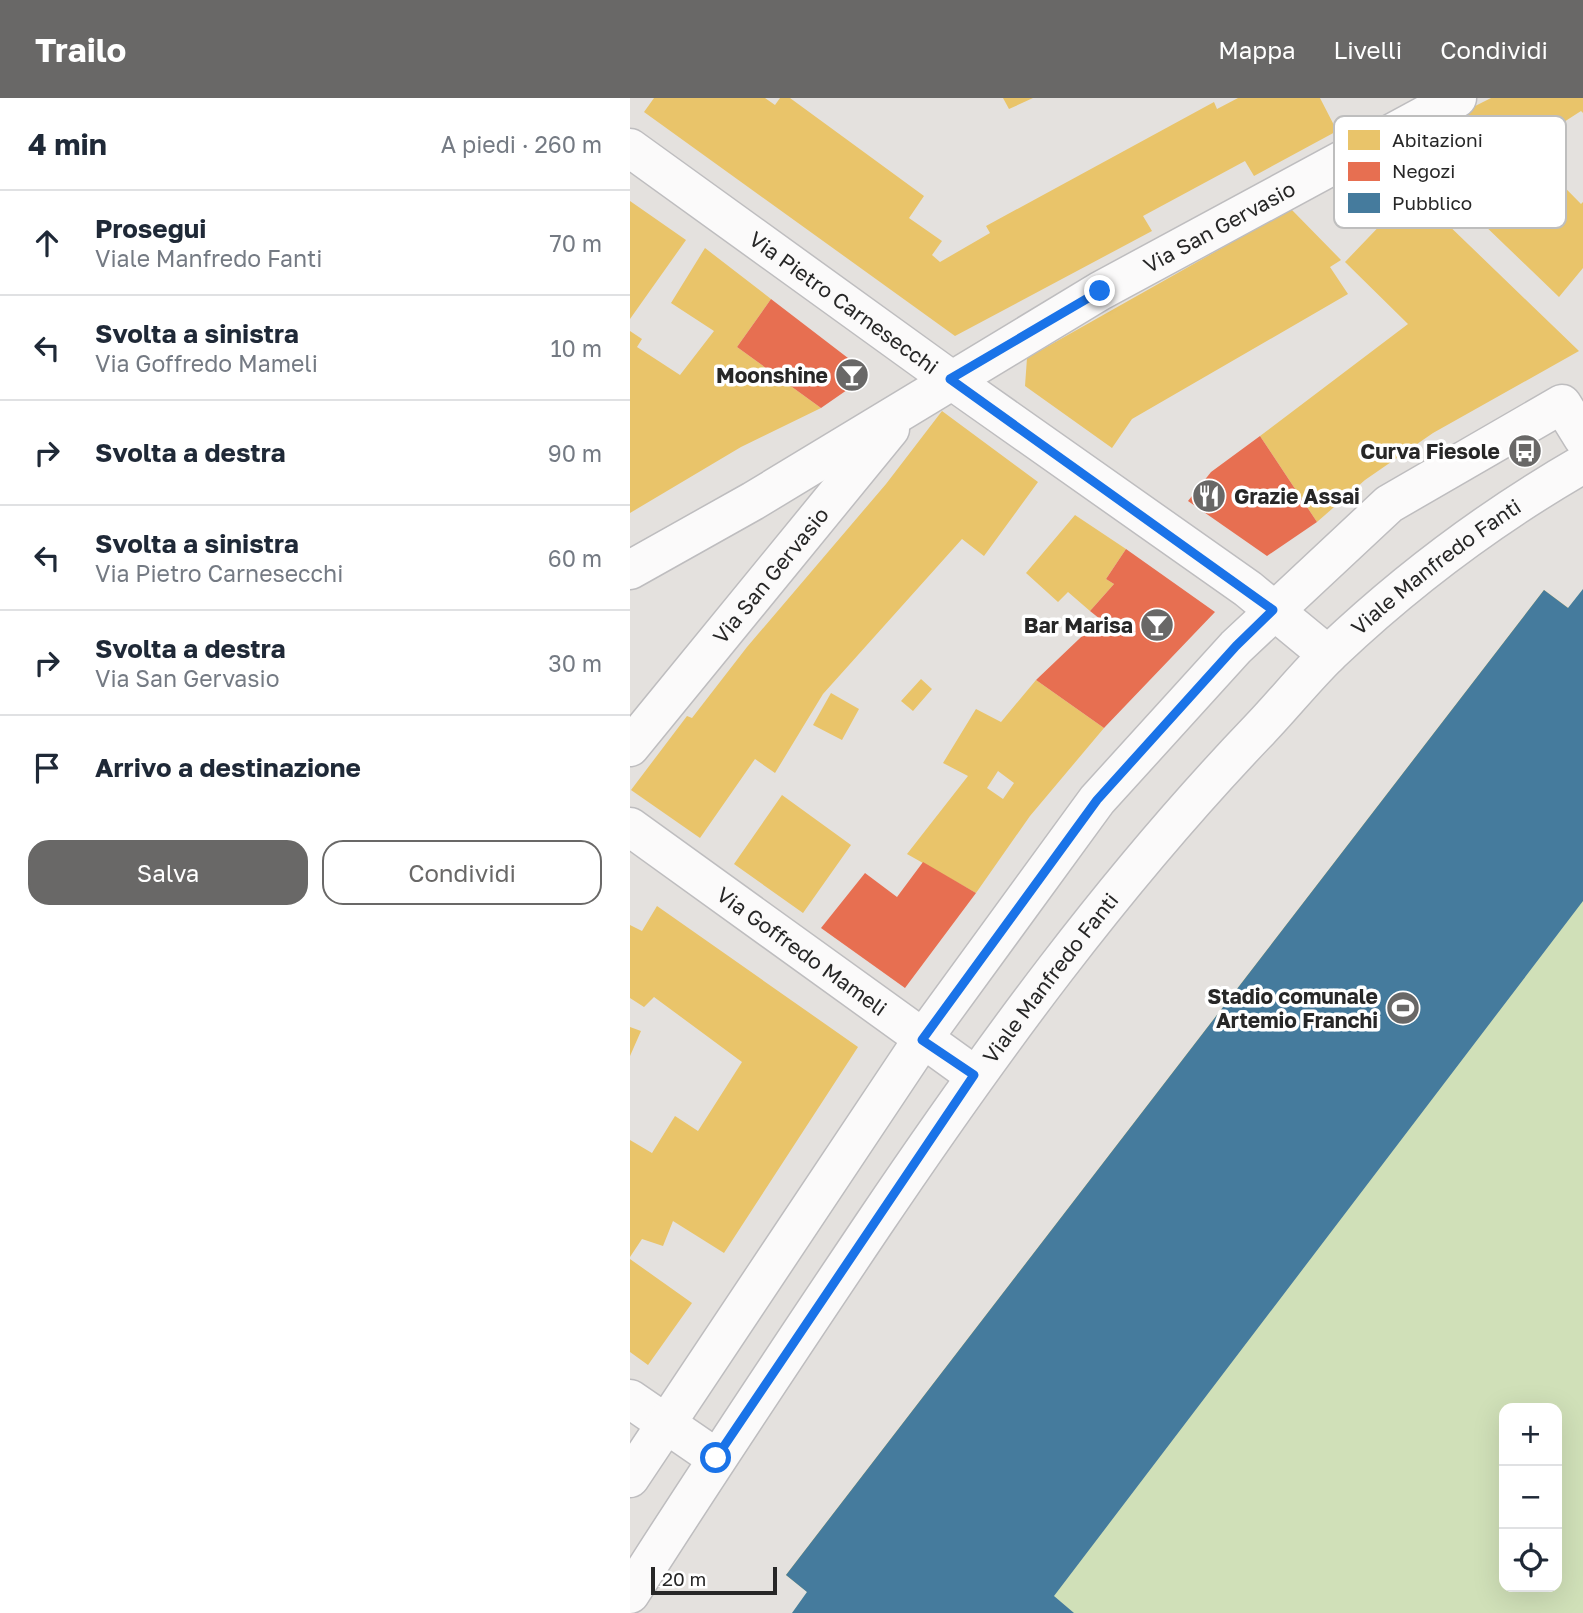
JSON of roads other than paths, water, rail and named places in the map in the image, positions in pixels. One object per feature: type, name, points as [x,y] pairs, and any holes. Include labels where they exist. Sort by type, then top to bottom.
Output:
[{"type":"street","name":"Via San Gervasio","points":[[1424,116],[1457,98]]},
{"type":"street","name":"Via Pietro Carnesecchi","points":[[630,148],[1273,610],[1328,655]]},
{"type":"street","name":"Via San Gervasio","points":[[630,570],[753,501],[950,379],[1100,291],[1334,164]]},
{"type":"street","name":"Via San Gervasio","points":[[630,747],[911,403]]},
{"type":"street","points":[[630,1478],[922,1040],[1097,800],[1236,646],[1389,504],[1562,404],[1583,438]]},
{"type":"street","name":"Viale Manfredo Fanti","points":[[630,1594],[716,1458],[974,1075],[1121,883],[1198,793],[1328,655],[1434,562],[1500,515],[1583,464]]},
{"type":"street","name":"Via Goffredo Mameli","points":[[630,827],[974,1075]]},
{"type":"street","points":[[630,1399],[716,1458]]},
{"type":"place","name":"Moonshine","points":[[852,375]]},
{"type":"place","name":"Curva Fiesole","points":[[1525,451]]},
{"type":"place","name":"Grazie Assai","points":[[1209,496]]},
{"type":"place","name":"Bar Marisa","points":[[1157,625]]},
{"type":"place","name":"Stadio comunale Artemio Franchi","points":[[1403,1008]]}]
